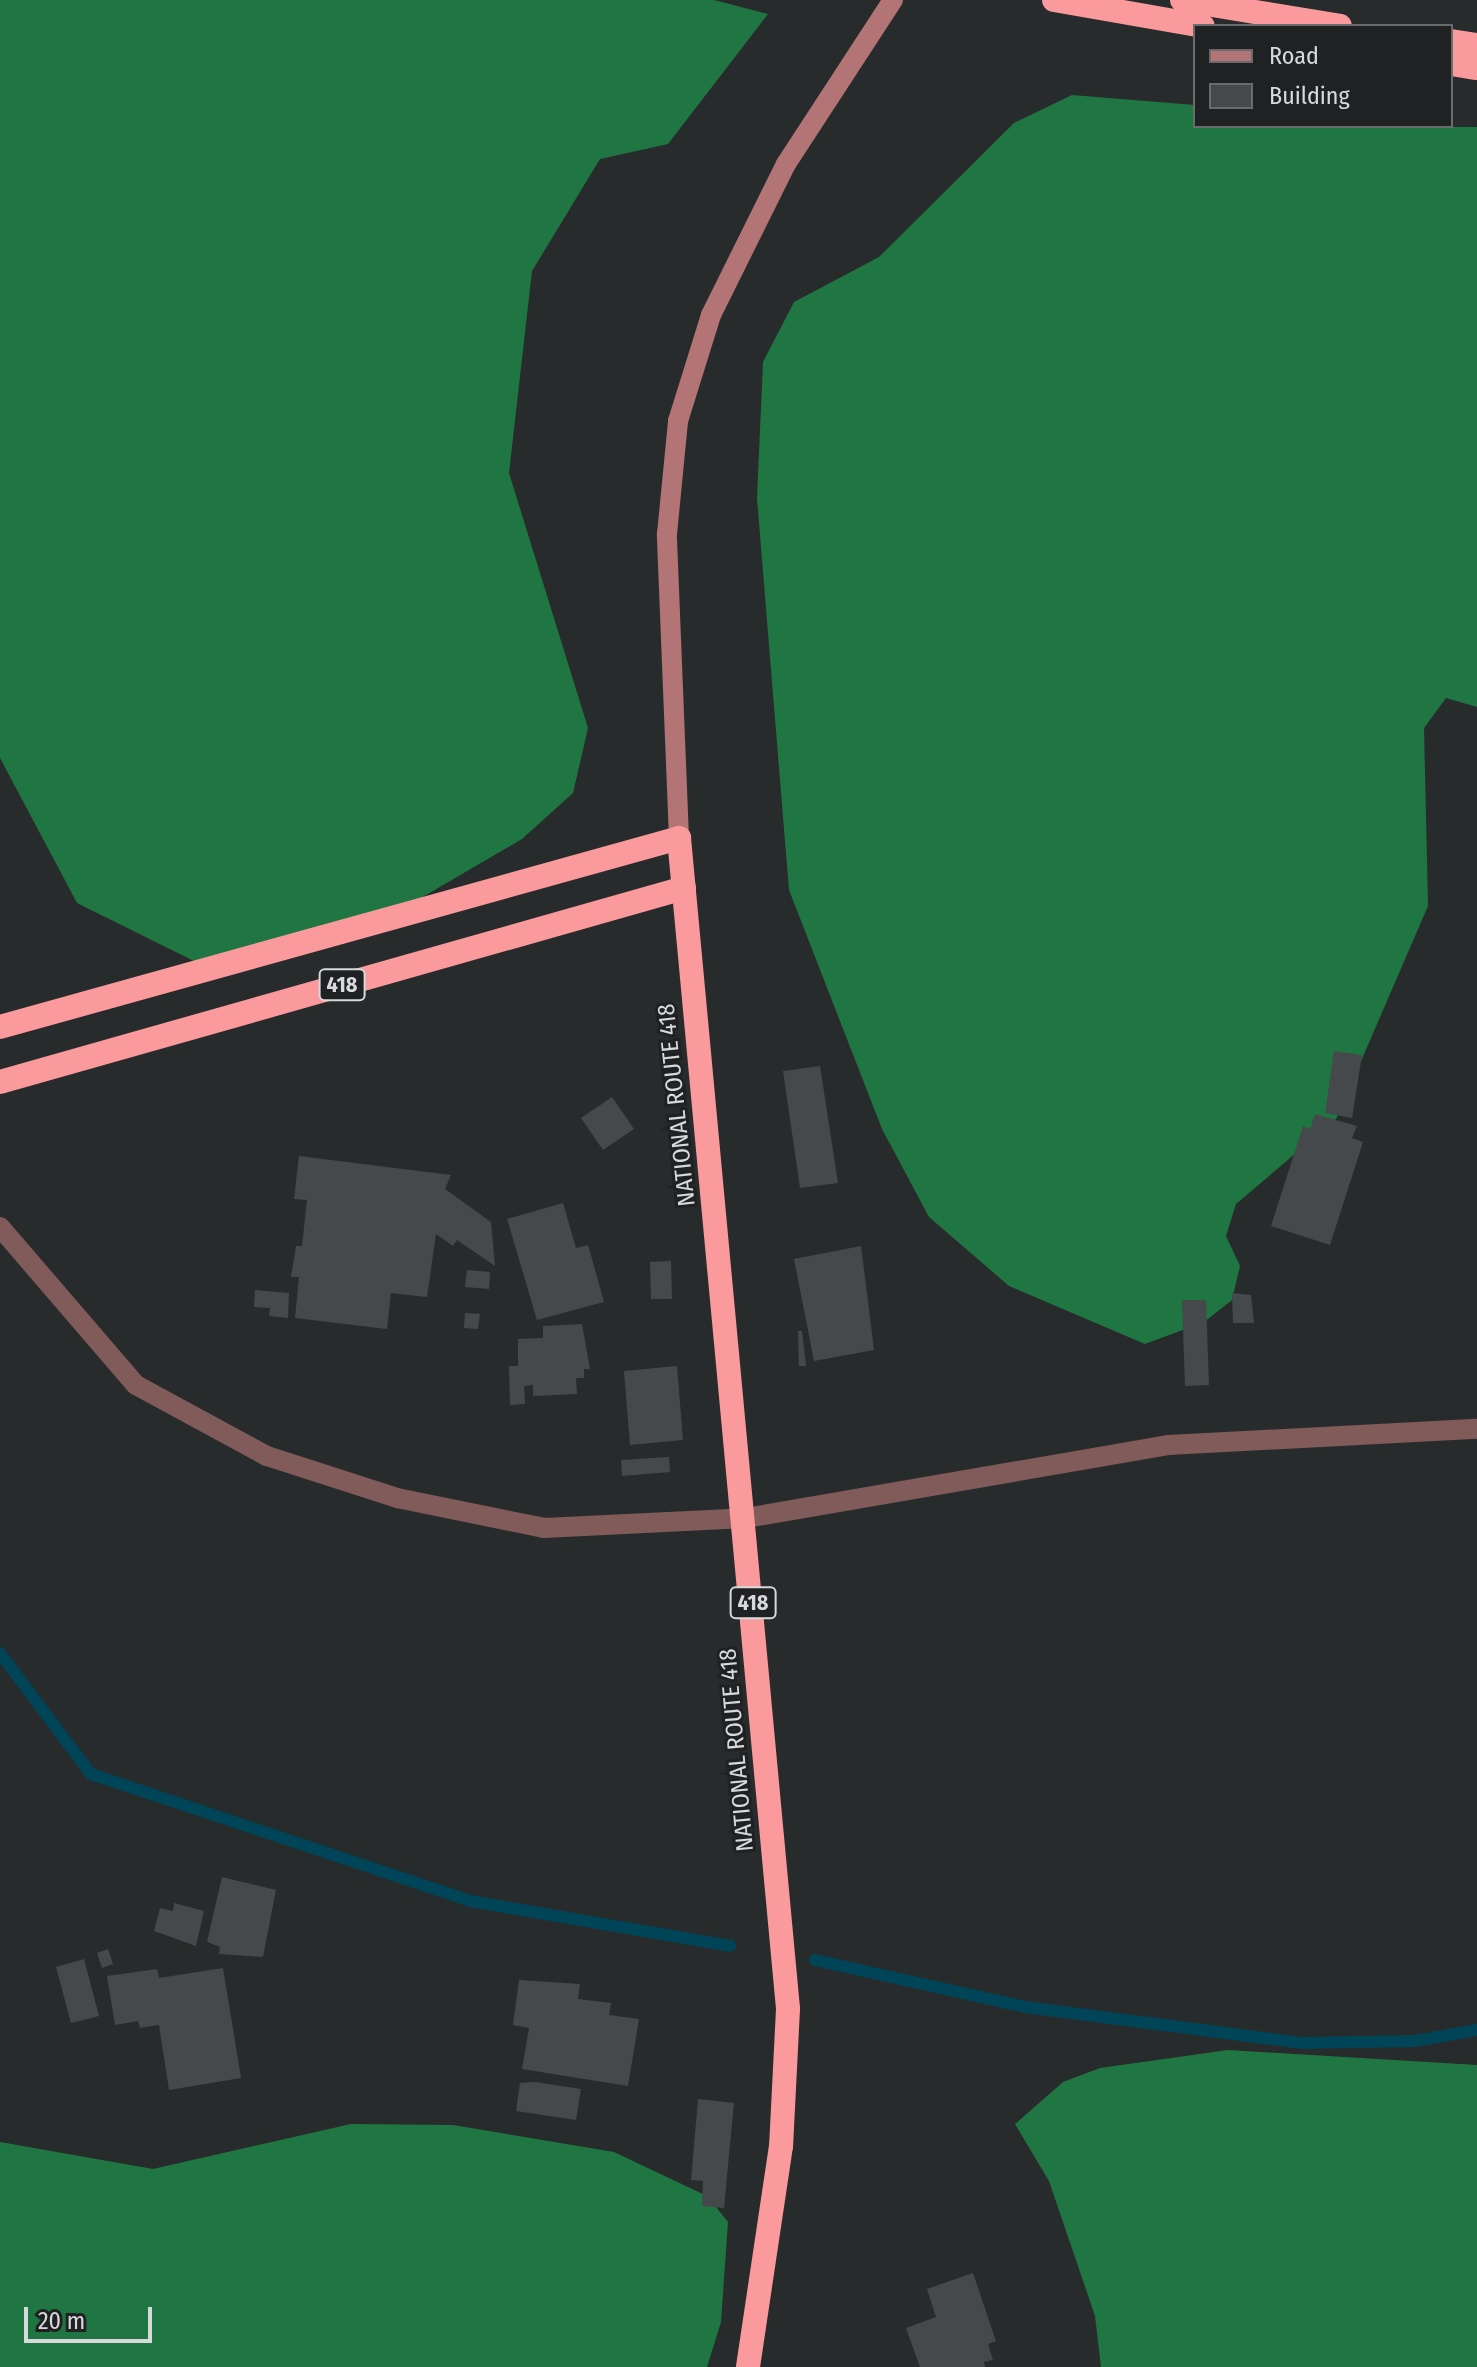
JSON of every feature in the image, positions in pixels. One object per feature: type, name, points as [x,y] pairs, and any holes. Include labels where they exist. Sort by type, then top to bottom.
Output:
[{"type":"highway","points":[[1054,0],[1193,24]]},
{"type":"highway","points":[[1182,0],[1328,24]]},
{"type":"highway","points":[[1453,41],[1477,45]]},
{"type":"highway","points":[[1453,64],[1477,68]]},
{"type":"highway","name":"NATIONAL ROUTE 418","points":[[679,838],[746,1518],[788,2009],[781,2146],[748,2367]]},
{"type":"highway","name":"418","points":[[0,1027],[679,838]]},
{"type":"highway","name":"418","points":[[0,1082],[684,888]]},
{"type":"street","points":[[679,838],[667,534],[678,421],[711,315],[779,178],[893,0]]},
{"type":"street","points":[[0,1227],[136,1385],[267,1456],[397,1498],[544,1528],[746,1518],[1168,1445],[1477,1429]]},
{"type":"green space","points":[[0,0],[714,0],[768,14],[668,144],[600,159],[532,271],[509,473],[588,728],[573,793],[522,839],[402,909],[210,969],[77,903],[0,758]]},
{"type":"green space","points":[[1072,95],[1193,105],[1193,128],[1477,127],[1477,707],[1446,698],[1424,728],[1428,906],[1336,1119],[1236,1204],[1226,1236],[1240,1266],[1232,1300],[1204,1322],[1145,1344],[1009,1286],[929,1217],[882,1129],[789,890],[757,498],[763,362],[794,302],[879,257],[1014,123]]},
{"type":"green space","points":[[1228,2050],[1477,2065],[1477,2367],[1101,2367],[1095,2316],[1049,2181],[1015,2124],[1063,2082],[1100,2068]]},
{"type":"green space","points":[[351,2124],[453,2125],[614,2152],[707,2196],[728,2222],[721,2322],[707,2367],[0,2367],[0,2142],[153,2169]]},
{"type":"building","points":[[1334,1051],[1362,1055],[1352,1118],[1325,1113]]},
{"type":"building","points":[[820,1066],[838,1183],[800,1188],[783,1071]]},
{"type":"building","points":[[612,1097],[634,1129],[603,1150],[581,1118]]},
{"type":"building","points":[[1315,1114],[1357,1126],[1352,1138],[1363,1142],[1330,1245],[1271,1226],[1303,1126],[1310,1129]]},
{"type":"building","points":[[299,1156],[451,1175],[445,1189],[491,1222],[495,1266],[457,1240],[453,1246],[436,1234],[427,1297],[391,1293],[387,1329],[295,1318],[299,1277],[291,1277],[296,1246],[302,1246],[307,1200],[294,1199]]},
{"type":"building","points":[[563,1203],[576,1248],[588,1245],[604,1302],[537,1320],[507,1219]]},
{"type":"building","points":[[861,1246],[874,1350],[814,1361],[794,1259]]},
{"type":"building","points":[[671,1261],[672,1299],[651,1299],[650,1262]]},
{"type":"building","points":[[467,1270],[490,1272],[489,1289],[465,1287]]},
{"type":"building","points":[[255,1290],[289,1293],[288,1318],[269,1316],[270,1308],[254,1307]]},
{"type":"building","points":[[1232,1293],[1251,1295],[1254,1323],[1233,1323]]},
{"type":"building","points":[[1182,1300],[1206,1300],[1209,1385],[1185,1386]]},
{"type":"building","points":[[465,1313],[480,1314],[478,1329],[464,1328]]},
{"type":"building","points":[[582,1324],[590,1369],[584,1369],[584,1378],[576,1378],[577,1394],[533,1396],[533,1385],[524,1386],[525,1404],[510,1405],[509,1366],[518,1366],[518,1339],[543,1338],[543,1326]]},
{"type":"building","points":[[798,1331],[802,1331],[806,1366],[799,1366]]},
{"type":"building","points":[[677,1366],[683,1440],[630,1445],[624,1371]]},
{"type":"building","points":[[669,1457],[670,1472],[622,1476],[621,1460]]},
{"type":"building","points":[[222,1877],[276,1890],[263,1957],[219,1954],[220,1947],[207,1942]]},
{"type":"building","points":[[174,1903],[204,1911],[196,1946],[154,1931],[160,1908],[173,1911]]},
{"type":"building","points":[[108,1949],[113,1964],[102,1968],[97,1953]]},
{"type":"building","points":[[84,1959],[99,2016],[71,2023],[56,1967]]},
{"type":"building","points":[[223,1968],[241,2078],[169,2090],[159,2025],[140,2028],[138,2021],[115,2025],[107,1976],[157,1969],[159,1978]]},
{"type":"building","points":[[519,1980],[580,1984],[578,1999],[611,2003],[609,2015],[639,2019],[628,2086],[522,2069],[529,2028],[513,2025]]},
{"type":"building","points":[[535,2082],[581,2089],[576,2120],[516,2111],[520,2083]]},
{"type":"building","points":[[698,2099],[734,2103],[724,2208],[702,2206],[703,2181],[691,2180]]},
{"type":"building","points":[[973,2273],[996,2341],[988,2344],[993,2360],[984,2362],[985,2367],[920,2367],[906,2328],[936,2317],[927,2289]]},
{"type":"waterway","points":[[0,1653],[91,1774],[470,1901],[730,1946]]},
{"type":"waterway","points":[[815,1960],[1025,2007],[1304,2043],[1415,2041],[1477,2030]]}]
